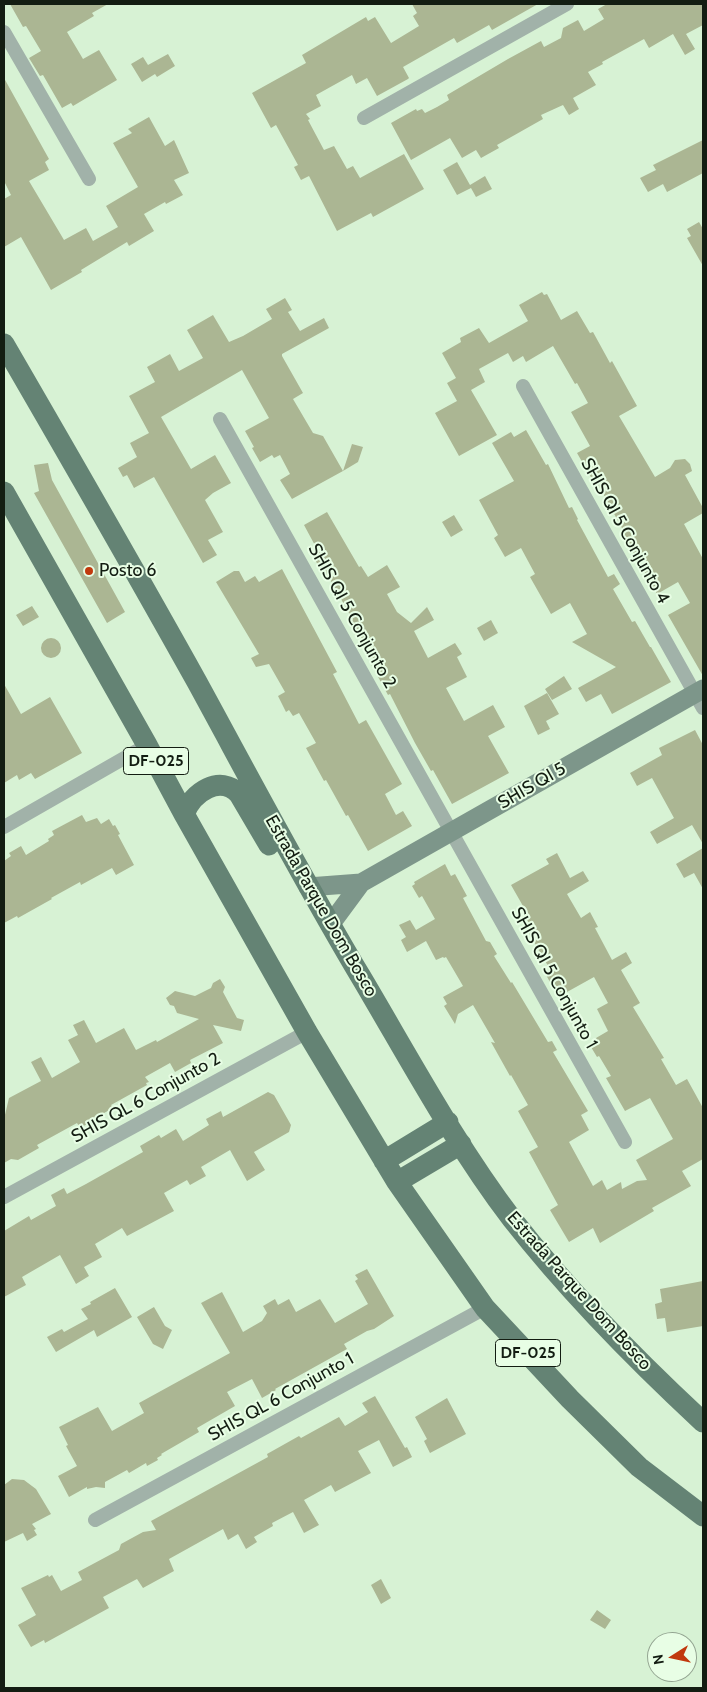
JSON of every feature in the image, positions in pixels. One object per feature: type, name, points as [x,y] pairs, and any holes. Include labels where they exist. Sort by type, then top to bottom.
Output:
[{"type":"main road","name":"Estrada Parque Dom Bosco","points":[[4,344],[198,685],[308,887],[462,1144],[509,1215],[551,1265],[592,1312],[646,1368],[703,1422]]},
{"type":"main road","name":"DF-025","points":[[4,492],[306,1032],[397,1182],[485,1308],[570,1399],[639,1467],[703,1516]]},
{"type":"main road","points":[[184,814],[193,798],[217,784],[233,787],[239,794],[286,877],[294,883],[308,887]]},
{"type":"main road","points":[[384,1161],[448,1122]]},
{"type":"main road","points":[[397,1182],[462,1144]]},
{"type":"street","points":[[364,118],[568,4]]},
{"type":"street","points":[[4,32],[89,179]]},
{"type":"street","name":"SHIS QI 5 Conjunto 4","points":[[522,386],[700,697]]},
{"type":"street","name":"SHIS QI 5 Conjunto 2","points":[[220,419],[452,832]]},
{"type":"street","name":"SHIS QI 5","points":[[330,925],[361,883],[700,697]]},
{"type":"street","points":[[4,827],[147,745]]},
{"type":"street","name":"SHIS QI 5 Conjunto 1","points":[[452,832],[625,1142]]},
{"type":"street","name":"SHIS QI 5","points":[[308,887],[361,883]]},
{"type":"street","name":"SHIS QL 6 Conjunto 2","points":[[4,1197],[306,1032]]},
{"type":"street","name":"SHIS QL 6 Conjunto 1","points":[[95,1520],[485,1308]]},
{"type":"building","points":[[10,4],[108,4],[92,13],[94,16],[67,32],[83,59],[99,50],[117,80],[73,106],[71,103],[62,108],[43,75],[40,76],[29,58],[41,51],[26,26],[23,27]]},
{"type":"building","points":[[412,4],[538,4],[492,30],[489,25],[457,43],[454,38],[403,67],[409,78],[377,96],[367,78],[356,84],[352,75],[316,95],[321,106],[306,114],[324,150],[334,146],[347,169],[353,166],[360,178],[404,154],[424,189],[373,217],[371,213],[337,231],[309,176],[301,180],[294,167],[298,165],[276,125],[271,128],[252,93],[306,63],[302,55],[366,17],[368,21],[375,17],[391,43],[419,26],[413,16],[417,13]]},
{"type":"building","points":[[607,4],[703,4],[703,25],[686,34],[695,49],[685,55],[673,34],[649,48],[644,39],[602,62],[603,64],[588,72],[596,85],[573,98],[579,109],[569,115],[563,105],[541,115],[543,119],[497,145],[499,148],[481,158],[476,150],[462,158],[450,138],[411,160],[391,123],[416,109],[417,111],[422,109],[425,113],[437,107],[449,100],[447,95],[508,59],[541,41],[544,47],[561,38],[563,28],[578,20],[584,31],[604,19],[598,9]]},
{"type":"building","points":[[168,54],[175,66],[157,77],[155,74],[142,82],[131,64],[143,57],[148,65]]},
{"type":"building","points":[[4,78],[49,159],[45,162],[49,170],[29,181],[64,240],[86,228],[93,241],[118,227],[106,206],[138,187],[113,143],[132,133],[128,129],[149,117],[165,146],[174,140],[189,173],[174,180],[183,195],[166,204],[165,202],[144,214],[154,231],[129,246],[127,242],[51,290],[21,237],[4,247],[4,199],[11,195],[4,181]]},
{"type":"building","points":[[703,140],[703,173],[667,192],[663,184],[648,192],[640,178],[656,170],[653,165]]},
{"type":"building","points":[[457,162],[470,185],[485,176],[492,189],[476,197],[471,188],[457,195],[443,170]]},
{"type":"building","points":[[699,222],[703,229],[703,266],[687,238],[691,236],[687,229]]},
{"type":"building","points":[[542,292],[544,295],[547,294],[561,320],[577,311],[590,333],[593,332],[610,363],[612,361],[637,406],[619,416],[655,477],[670,468],[675,460],[685,459],[690,464],[692,471],[685,475],[703,508],[703,513],[684,524],[703,559],[703,676],[668,615],[690,603],[678,582],[657,594],[621,531],[623,530],[600,488],[592,479],[577,453],[590,446],[571,412],[588,403],[553,346],[526,362],[523,356],[513,362],[508,353],[479,369],[485,382],[471,390],[497,435],[459,456],[435,413],[457,401],[447,383],[456,378],[442,353],[461,342],[460,338],[479,328],[489,343],[528,321],[519,305]]},
{"type":"building","points":[[285,298],[292,310],[288,312],[300,331],[324,318],[329,328],[282,354],[282,356],[303,393],[293,399],[313,433],[323,436],[343,471],[292,499],[280,480],[290,474],[280,455],[274,458],[272,455],[260,462],[245,431],[269,418],[242,370],[161,417],[191,469],[215,455],[231,483],[205,500],[223,532],[208,540],[217,555],[203,563],[154,477],[134,488],[127,475],[123,477],[118,468],[137,457],[130,443],[149,433],[129,396],[155,382],[147,367],[170,354],[179,371],[203,358],[187,330],[213,315],[229,342],[272,319],[266,309]]},
{"type":"building","points":[[526,430],[546,465],[548,464],[569,508],[572,507],[608,577],[614,574],[620,584],[613,589],[632,622],[635,621],[671,682],[612,714],[601,694],[586,702],[578,688],[616,667],[572,642],[587,634],[570,603],[551,614],[530,577],[535,574],[521,548],[505,557],[494,538],[498,535],[479,500],[514,481],[492,443],[511,432],[514,437]]},
{"type":"building","points":[[352,444],[363,447],[358,462],[343,471]]},
{"type":"building","points":[[48,463],[52,480],[125,612],[107,623],[34,493],[39,491],[34,465]]},
{"type":"building","points":[[327,512],[359,567],[361,566],[368,577],[387,565],[400,587],[387,594],[397,612],[411,623],[427,607],[434,620],[414,631],[428,658],[455,643],[462,654],[457,657],[467,677],[446,688],[464,721],[493,705],[505,727],[488,736],[509,773],[452,804],[433,770],[431,771],[390,694],[388,695],[371,664],[375,662],[353,620],[329,578],[326,580],[312,554],[318,551],[304,525]]},
{"type":"building","points":[[454,515],[463,530],[451,537],[442,522]]},
{"type":"building","points":[[282,569],[337,672],[333,674],[359,724],[366,720],[402,784],[385,794],[396,815],[403,811],[412,826],[368,851],[326,780],[324,781],[306,748],[316,743],[299,713],[293,716],[289,710],[286,712],[278,696],[285,692],[269,664],[256,667],[251,658],[259,654],[216,582],[234,571],[239,571],[245,582],[255,576],[259,582]]},
{"type":"building","points":[[32,606],[39,617],[23,626],[16,615]]},
{"type":"building","points":[[491,620],[498,633],[484,641],[477,628]]},
{"type":"building","points":[[51,638],[58,641],[61,648],[58,655],[51,658],[44,655],[41,648],[44,641]]},
{"type":"building","points":[[564,676],[572,689],[552,700],[545,689]]},
{"type":"building","points":[[4,684],[21,714],[50,697],[82,753],[35,779],[31,773],[19,780],[17,775],[4,783]]},
{"type":"building","points":[[547,693],[559,714],[546,721],[550,729],[538,735],[524,706]]},
{"type":"building","points":[[695,730],[703,745],[703,844],[692,825],[657,844],[650,832],[674,818],[652,778],[637,786],[630,773],[662,755],[659,748]]},
{"type":"building","points":[[82,815],[86,822],[97,818],[101,824],[109,819],[120,834],[118,835],[134,865],[116,875],[112,868],[81,885],[80,882],[18,918],[17,916],[4,923],[4,861],[11,856],[9,853],[21,846],[26,855],[49,841],[48,839],[54,835],[52,831]]},
{"type":"building","points":[[703,848],[703,889],[694,873],[684,878],[676,864]]},
{"type":"building","points":[[557,853],[570,878],[583,871],[589,881],[567,894],[581,918],[590,912],[598,927],[595,928],[612,960],[626,952],[632,963],[621,970],[640,1003],[633,1007],[664,1058],[661,1059],[676,1085],[687,1079],[703,1108],[703,1159],[682,1171],[691,1186],[652,1208],[654,1211],[600,1243],[593,1228],[569,1242],[550,1210],[558,1205],[529,1152],[538,1147],[518,1111],[528,1105],[491,1042],[495,1043],[473,1005],[458,1014],[455,1024],[444,1006],[447,1004],[443,997],[463,986],[446,957],[436,960],[426,941],[407,952],[401,940],[406,937],[399,925],[410,920],[416,930],[435,919],[422,896],[419,898],[412,886],[415,884],[414,882],[445,864],[451,876],[455,874],[467,896],[463,898],[486,941],[490,942],[497,954],[494,956],[548,1042],[552,1041],[557,1050],[553,1052],[588,1111],[581,1115],[589,1130],[569,1142],[593,1186],[602,1180],[607,1190],[621,1182],[622,1189],[637,1181],[647,1180],[636,1160],[673,1139],[650,1098],[625,1111],[606,1078],[611,1076],[591,1047],[599,1043],[596,1038],[608,1031],[597,1009],[608,1003],[594,977],[558,997],[545,973],[551,971],[524,925],[529,923],[520,908],[523,906],[511,885],[549,864],[546,859]]},
{"type":"building","points":[[220,979],[225,987],[223,992],[237,1018],[244,1020],[241,1031],[213,1025],[223,1043],[190,1060],[191,1063],[175,1072],[170,1063],[145,1077],[149,1082],[146,1083],[147,1085],[111,1105],[113,1108],[98,1118],[80,1128],[77,1123],[37,1145],[39,1148],[18,1160],[11,1159],[4,1163],[4,1119],[9,1098],[41,1081],[31,1062],[41,1057],[52,1078],[80,1062],[68,1040],[78,1035],[73,1025],[84,1020],[96,1043],[124,1028],[136,1050],[156,1040],[157,1042],[199,1019],[177,1013],[174,1006],[170,1005],[166,998],[175,991],[195,996],[211,988],[213,983]]},
{"type":"building","points":[[268,1092],[274,1095],[291,1125],[289,1132],[254,1152],[265,1170],[247,1181],[230,1150],[201,1167],[206,1176],[190,1185],[187,1180],[164,1193],[174,1211],[127,1236],[122,1228],[95,1244],[102,1257],[84,1267],[89,1276],[76,1284],[60,1255],[22,1277],[26,1285],[4,1297],[4,1231],[29,1216],[31,1220],[56,1206],[51,1195],[64,1188],[67,1194],[86,1184],[143,1152],[140,1146],[159,1135],[161,1138],[176,1129],[183,1141],[209,1125],[206,1119],[221,1111],[223,1117]]},
{"type":"building","points":[[367,1269],[394,1316],[374,1329],[344,1344],[347,1349],[262,1398],[252,1379],[227,1392],[235,1406],[197,1428],[199,1432],[161,1454],[157,1458],[158,1460],[147,1466],[146,1463],[129,1473],[127,1470],[105,1482],[105,1488],[87,1489],[87,1487],[69,1497],[58,1476],[77,1466],[66,1446],[68,1445],[59,1427],[98,1407],[112,1431],[144,1413],[139,1403],[230,1353],[201,1303],[222,1292],[243,1332],[262,1321],[267,1313],[263,1306],[275,1299],[278,1305],[289,1299],[296,1312],[320,1299],[335,1323],[368,1304],[355,1281],[358,1279],[355,1275]]},
{"type":"building","points":[[703,1281],[703,1326],[667,1332],[665,1318],[657,1319],[655,1304],[662,1302],[660,1289]]},
{"type":"building","points":[[115,1288],[132,1317],[97,1337],[94,1330],[56,1352],[47,1337],[62,1329],[64,1332],[88,1319],[81,1309]]},
{"type":"building","points":[[154,1307],[165,1326],[172,1330],[163,1349],[153,1344],[137,1317]]},
{"type":"building","points":[[375,1396],[412,1457],[393,1467],[379,1440],[358,1451],[371,1473],[335,1492],[331,1485],[304,1500],[319,1525],[304,1533],[293,1512],[272,1523],[273,1526],[254,1537],[257,1542],[246,1549],[238,1534],[228,1540],[223,1529],[169,1559],[174,1571],[143,1588],[137,1579],[103,1597],[109,1608],[45,1643],[44,1640],[31,1647],[18,1625],[36,1615],[21,1588],[48,1575],[49,1577],[52,1575],[61,1591],[82,1580],[78,1572],[119,1550],[121,1544],[143,1532],[156,1530],[151,1521],[268,1457],[267,1454],[299,1436],[301,1438],[339,1417],[345,1426],[368,1412],[362,1403]]},
{"type":"building","points":[[447,1398],[466,1434],[430,1453],[424,1441],[427,1439],[415,1417]]},
{"type":"building","points":[[12,1479],[24,1480],[36,1489],[51,1514],[32,1524],[36,1529],[34,1530],[37,1535],[27,1541],[23,1533],[4,1542],[4,1485]]},
{"type":"building","points":[[381,1579],[391,1598],[381,1604],[371,1585]]},
{"type":"building","points":[[597,1610],[611,1620],[605,1629],[590,1620]]},
{"type":"place","name":"Posto 6","points":[[89,571]]}]
